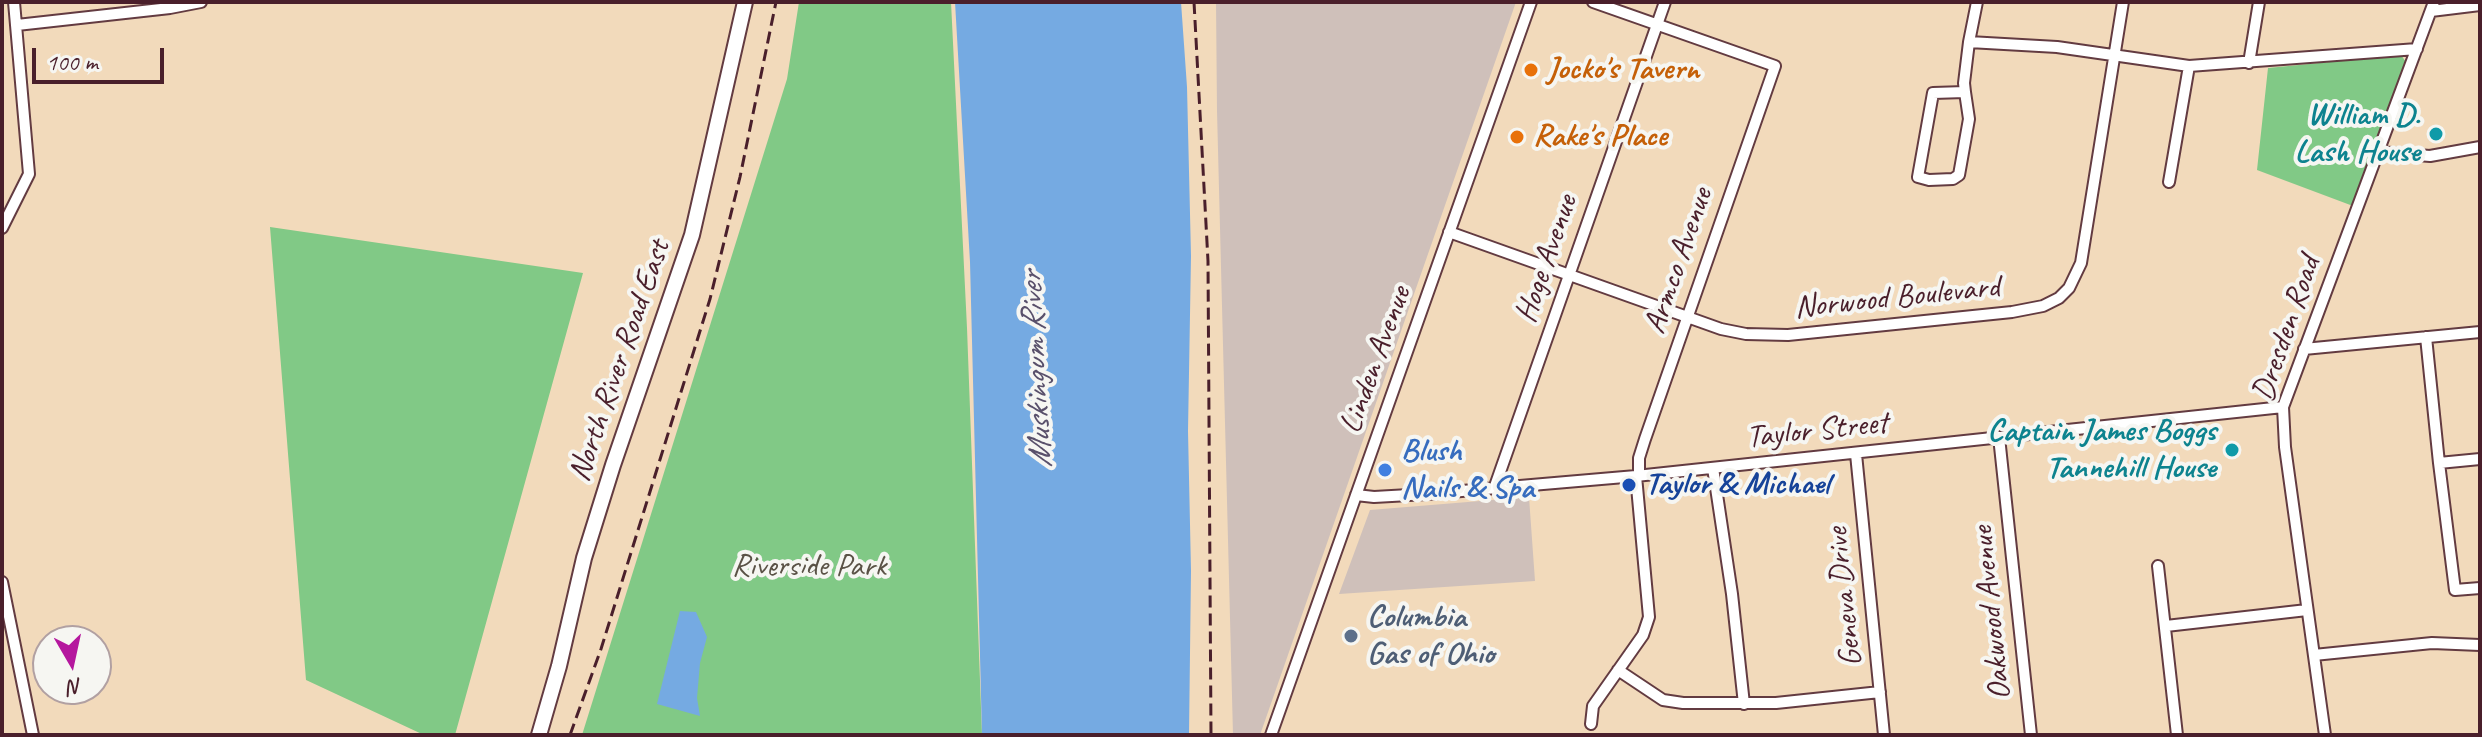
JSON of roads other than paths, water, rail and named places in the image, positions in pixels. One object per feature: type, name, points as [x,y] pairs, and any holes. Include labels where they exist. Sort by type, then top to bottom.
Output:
[{"type":"main road","name":"North River Road East","points":[[539,735],[592,532],[690,245],[745,2]]},
{"type":"street","points":[[2,228],[29,174],[14,2]]},
{"type":"street","points":[[17,25],[201,2]]},
{"type":"street","name":"Linden Avenue","points":[[1271,735],[1531,2]]},
{"type":"street","points":[[1593,2],[1658,24]]},
{"type":"street","name":"Hoge Avenue","points":[[1494,489],[1665,2]]},
{"type":"street","points":[[1965,92],[1933,93],[1918,177],[1953,179],[1959,175],[1969,119],[1964,83],[1977,2]]},
{"type":"street","name":"Norwood Boulevard","points":[[1449,232],[1721,329],[1746,334],[1788,335],[2043,306],[2059,298],[2069,288],[2081,263],[2123,2]]},
{"type":"street","points":[[2249,63],[2259,2]]},
{"type":"street","points":[[2433,7],[2480,5]]},
{"type":"street","name":"Dresden Road","points":[[2325,735],[2285,447],[2283,407],[2433,7]]},
{"type":"street","name":"Armco Avenue","points":[[1591,724],[1593,706],[1643,635],[1649,617],[1637,476],[1639,458],[1775,66],[1658,24]]},
{"type":"street","points":[[1969,42],[2057,47],[2189,66],[2417,49]]},
{"type":"street","points":[[2169,182],[2189,66]]},
{"type":"street","points":[[2379,152],[2430,156],[2480,147]]},
{"type":"street","points":[[2304,349],[2480,332]]},
{"type":"street","points":[[2426,337],[2455,590],[2480,588]]},
{"type":"street","name":"Taylor Street","points":[[1356,495],[1494,489],[1637,476],[2283,407]]},
{"type":"street","name":"Oakwood Avenue","points":[[1999,437],[2031,735]]},
{"type":"street","name":"Geneva Drive","points":[[1856,454],[1884,735]]},
{"type":"street","points":[[2439,463],[2480,459]]},
{"type":"street","points":[[1713,468],[1732,594],[1744,704]]},
{"type":"street","points":[[2158,566],[2177,735]]},
{"type":"street","points":[[2,582],[33,735]]},
{"type":"street","points":[[2166,626],[2307,610]]},
{"type":"street","points":[[2314,655],[2432,643],[2480,645]]},
{"type":"street","points":[[1618,670],[1669,702],[1744,704],[1880,692]]},
{"type":"water","name":"Muskingum River","points":[[955,2],[1181,2],[1187,87],[1191,256],[1189,735],[982,735],[970,262]]},
{"type":"water","points":[[680,611],[696,612],[707,637],[700,663],[697,698],[700,716],[657,704]]},
{"type":"railway","points":[[570,735],[601,649],[710,299],[740,177],[776,2]]},
{"type":"railway","points":[[1194,2],[1208,261],[1211,735]]},
{"type":"place","name":"Jocko's Tavern","points":[[1531,70]]},
{"type":"place","name":"William D. Lash House","points":[[2436,134]]},
{"type":"place","name":"Rake's Place","points":[[1517,137]]},
{"type":"place","name":"Captain James Boggs Tannehill House","points":[[2232,450]]},
{"type":"place","name":"Blush Nails & Spa","points":[[1385,470]]},
{"type":"place","name":"Taylor & Michael","points":[[1629,485]]},
{"type":"place","name":"Columbia Gas of Ohio","points":[[1351,636]]},
{"type":"park label","name":"Riverside Park","points":[[809,567]]}]
